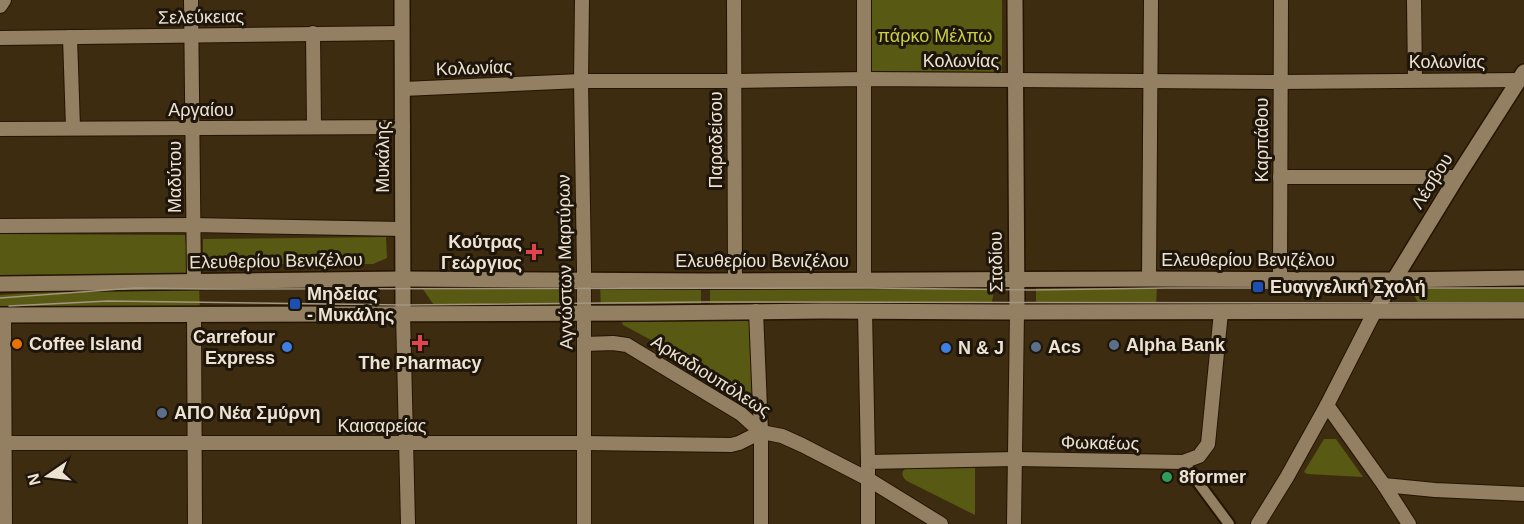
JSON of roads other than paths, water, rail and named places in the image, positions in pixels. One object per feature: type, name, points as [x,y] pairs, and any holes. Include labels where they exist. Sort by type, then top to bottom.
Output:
[{"type":"main road","name":"Μυκάλης","points":[[402,0],[403,313]]},
{"type":"main road","name":"Σταδίου","points":[[1015,0],[1017,312]]},
{"type":"main road","name":"Λέσβου","points":[[1375,311],[1522,76]]},
{"type":"main road","name":"Ελευθερίου Βενιζέλου","points":[[0,284],[403,279],[1393,280],[1524,278]]},
{"type":"main road","points":[[2,315],[756,311],[1524,311]]},
{"type":"street","name":"Μαδύτου","points":[[191,0],[194,282]]},
{"type":"street","name":"Αγνώστων Μαρτύρων","points":[[582,0],[584,524]]},
{"type":"street","name":"Παραδείσου","points":[[734,0],[735,280]]},
{"type":"street","points":[[864,0],[864,280]]},
{"type":"street","points":[[1149,279],[1150,0]]},
{"type":"street","name":"Καρπάθου","points":[[1280,280],[1281,0]]},
{"type":"street","points":[[1414,0],[1415,80]]},
{"type":"street","points":[[313,33],[314,127]]},
{"type":"street","name":"Σελεύκειας","points":[[0,38],[402,33]]},
{"type":"street","points":[[70,37],[73,128]]},
{"type":"street","name":"Κολωνίας","points":[[403,89],[581,81],[865,79],[1281,82],[1522,76]]},
{"type":"street","name":"Αργαίου","points":[[0,129],[403,127]]},
{"type":"street","points":[[1280,177],[1457,177]]},
{"type":"street","name":"Ελευθερίου Βενιζέλου","points":[[0,226],[193,225],[403,229]]},
{"type":"street","points":[[756,311],[761,432],[761,524]]},
{"type":"street","points":[[865,311],[868,524]]},
{"type":"street","points":[[1258,524],[1327,405],[1375,311]]},
{"type":"street","name":"Σταδίου","points":[[1014,524],[1017,312]]},
{"type":"street","points":[[1221,312],[1208,444],[1199,456],[1183,462],[1229,524]]},
{"type":"street","points":[[403,313],[408,524]]},
{"type":"street","points":[[194,314],[195,524]]},
{"type":"street","points":[[2,315],[2,443],[5,524]]},
{"type":"street","name":"Αρκαδιουπόλεως","points":[[584,344],[627,345],[741,414],[761,432],[782,436],[802,445],[868,479],[941,524]]},
{"type":"street","points":[[1327,405],[1409,524]]},
{"type":"street","name":"Καισαρείας","points":[[2,443],[584,442],[731,445],[761,432]]},
{"type":"street","name":"Φωκαέως","points":[[868,462],[1015,459],[1183,462]]},
{"type":"street","points":[[1384,485],[1524,494]]},
{"type":"tram line","points":[[0,298],[134,288],[1031,290],[1524,288]]},
{"type":"tram line","points":[[9,306],[108,301],[403,305],[705,302],[1524,303]]},
{"type":"place","name":"Κούτρας Γεώργιος","points":[[534,252]]},
{"type":"place","name":"Ευαγγελική Σχολή","points":[[1258,287]]},
{"type":"place","name":"Μηδείας - Μυκάλης","points":[[295,304]]},
{"type":"place","name":"The Pharmacy","points":[[420,343]]},
{"type":"place","name":"Coffee Island","points":[[17,344]]},
{"type":"place","name":"Alpha Bank","points":[[1114,345]]},
{"type":"place","name":"Carrefour Express","points":[[287,347]]},
{"type":"place","name":"Acs","points":[[1036,347]]},
{"type":"place","name":"N & J","points":[[946,348]]},
{"type":"place","name":"ΑΠΟ Νέα Σμύρνη","points":[[162,413]]},
{"type":"place","name":"8former","points":[[1167,477]]},
{"type":"park label","name":"πάρκο Μέλπω","points":[[935,36]]}]
